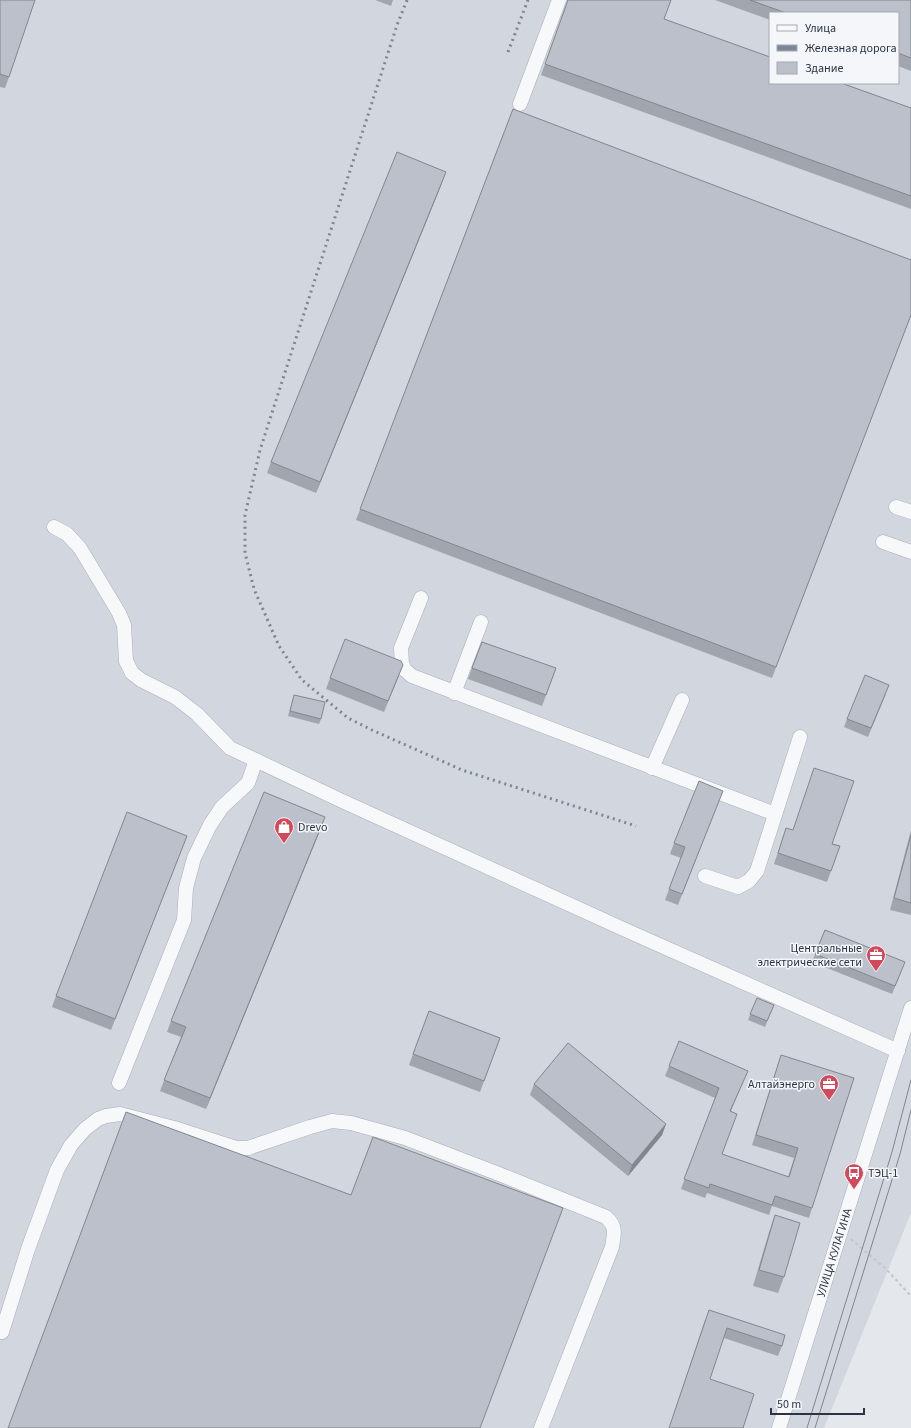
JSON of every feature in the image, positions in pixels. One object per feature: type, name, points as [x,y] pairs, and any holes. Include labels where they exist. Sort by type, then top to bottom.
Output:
[{"type":"street","points":[[520,104],[559,0]]},
{"type":"street","points":[[896,507],[911,512]]},
{"type":"street","points":[[54,526],[67,534],[80,548],[118,613],[124,625],[126,637],[124,647],[126,661],[132,673],[141,680],[175,697],[197,714],[230,748],[630,932],[898,1051]]},
{"type":"street","points":[[883,542],[911,552]]},
{"type":"street","points":[[421,598],[401,648],[402,664],[412,676],[775,814]]},
{"type":"street","points":[[454,693],[481,622]]},
{"type":"street","points":[[652,768],[682,700]]},
{"type":"street","points":[[705,876],[738,887],[749,882],[757,871],[800,737]]},
{"type":"street","points":[[119,1083],[184,920],[186,888],[194,858],[210,825],[222,807],[248,783],[256,760]]},
{"type":"street","name":"УЛИЦА КУЛАГИНА","points":[[779,1428],[911,1008]]},
{"type":"street","points":[[2,1332],[28,1249],[57,1170],[71,1145],[85,1129],[98,1119],[120,1114],[174,1128],[236,1148],[248,1148],[332,1121],[351,1122],[405,1138],[499,1174],[606,1217],[612,1222],[615,1232],[612,1248],[541,1428]]},
{"type":"path","points":[[842,1230],[886,1269],[911,1296]]},
{"type":"shaded area","points":[[0,0],[911,0],[911,1213],[824,1428],[0,1428]]},
{"type":"building","points":[[0,0],[35,0],[9,77],[0,74]]},
{"type":"building","points":[[568,0],[671,0],[664,19],[769,57],[769,84],[844,84],[911,108],[911,196],[545,64]]},
{"type":"building","points":[[750,0],[911,0],[911,58],[899,53],[899,12],[783,12]]},
{"type":"building","points":[[513,109],[911,260],[911,315],[776,667],[360,509]]},
{"type":"building","points":[[397,152],[446,172],[320,482],[271,462]]},
{"type":"building","points":[[345,639],[401,661],[403,665],[388,701],[330,678]]},
{"type":"building","points":[[482,642],[556,668],[546,695],[472,668]]},
{"type":"building","points":[[865,675],[889,685],[871,728],[847,719]]},
{"type":"building","points":[[294,695],[325,702],[321,719],[290,711]]},
{"type":"building","points":[[814,768],[854,781],[832,844],[840,846],[831,871],[778,853],[786,828],[793,830]]},
{"type":"building","points":[[699,781],[723,791],[682,894],[669,889],[685,847],[674,843]]},
{"type":"building","points":[[264,792],[325,817],[210,1098],[164,1080],[186,1027],[171,1021]]},
{"type":"building","points":[[127,812],[187,836],[115,1019],[56,996]]},
{"type":"building","points":[[911,835],[911,903],[894,898]]},
{"type":"building","points":[[825,930],[905,962],[895,986],[815,954]]},
{"type":"building","points":[[757,998],[774,1005],[767,1021],[750,1014]]},
{"type":"building","points":[[429,1011],[500,1038],[484,1081],[413,1054]]},
{"type":"building","points":[[679,1041],[748,1071],[730,1111],[737,1114],[722,1154],[789,1177],[798,1148],[756,1135],[781,1055],[854,1078],[812,1208],[775,1196],[772,1205],[710,1184],[709,1188],[684,1179],[719,1088],[669,1066]]},
{"type":"building","points":[[568,1043],[666,1124],[632,1165],[534,1084]]},
{"type":"building","points":[[126,1112],[351,1195],[373,1137],[563,1208],[480,1428],[8,1428]]},
{"type":"building","points":[[775,1215],[800,1223],[784,1277],[759,1270]]},
{"type":"building","points":[[709,1310],[785,1335],[782,1346],[727,1328],[710,1379],[754,1394],[743,1428],[669,1428]]},
{"type":"tram line","points":[[807,1428],[892,1152],[911,1080]]},
{"type":"tram line","points":[[815,1428],[900,1154],[911,1110]]},
{"type":"railway","points":[[407,0],[397,25],[260,450],[245,515],[245,553],[254,589],[279,646],[302,680],[348,718],[462,770],[636,826]]},
{"type":"railway","points":[[508,52],[528,0]]},
{"type":"place","name":"Drevo","points":[[284,844]]},
{"type":"place","name":"Центральные электрические сети","points":[[876,972]]},
{"type":"place","name":"Алтайэнерго","points":[[829,1101]]},
{"type":"place","name":"ТЭЦ-1","points":[[854,1190]]}]
